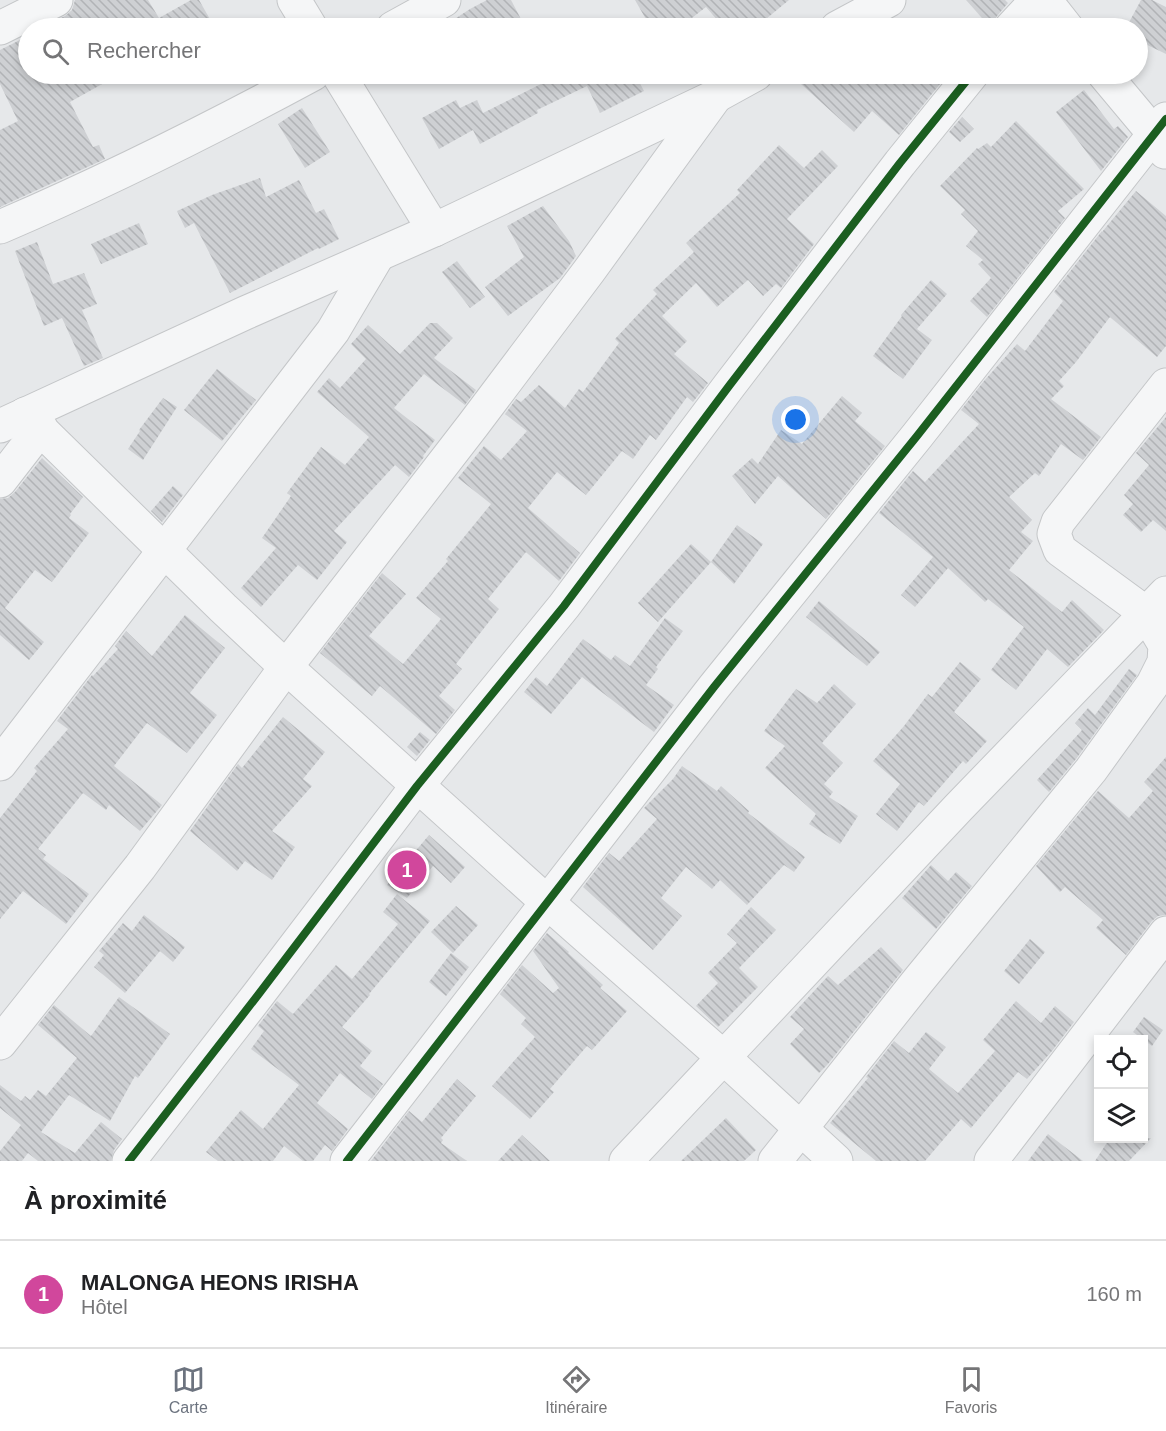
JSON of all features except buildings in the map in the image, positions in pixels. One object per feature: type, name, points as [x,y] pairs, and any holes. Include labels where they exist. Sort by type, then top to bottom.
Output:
[{"type":"street","points":[[20,18],[56,0]]},
{"type":"street","points":[[294,0],[305,18]]},
{"type":"street","points":[[411,18],[444,0]]},
{"type":"street","points":[[856,18],[889,0]]},
{"type":"street","points":[[1020,18],[1037,0]]},
{"type":"street","points":[[1045,0],[1059,18]]},
{"type":"street","points":[[0,28],[18,19]]},
{"type":"street","points":[[0,226],[58,202],[213,128],[294,84]]},
{"type":"street","points":[[344,84],[434,230]]},
{"type":"street","points":[[0,482],[22,422],[244,313],[434,230],[738,84]]},
{"type":"street","points":[[129,1161],[417,786],[564,606],[736,376],[964,84]]},
{"type":"street","points":[[348,1161],[714,687],[1162,136],[1113,84]]},
{"type":"street","points":[[0,1043],[140,867],[286,667],[589,272],[716,96]]},
{"type":"street","points":[[0,764],[333,331],[378,255]]},
{"type":"street","points":[[775,1161],[918,981],[1091,770],[1154,684],[1164,663],[1165,645],[1156,603],[1060,550],[1054,534],[1058,522],[1166,385]]},
{"type":"street","points":[[22,422],[165,550],[223,608],[417,786],[836,1161]]},
{"type":"street","points":[[626,1161],[959,807],[1156,603]]},
{"type":"street","points":[[991,1161],[1166,933]]},
{"type":"cycle path","points":[[129,1161],[417,786],[564,606],[729,386],[900,163],[964,84]]},
{"type":"cycle path","points":[[347,1161],[714,687],[917,436],[1166,119]]},
{"type":"place","name":"MALONGA HEONS IRISHA","points":[[407,870]]}]
